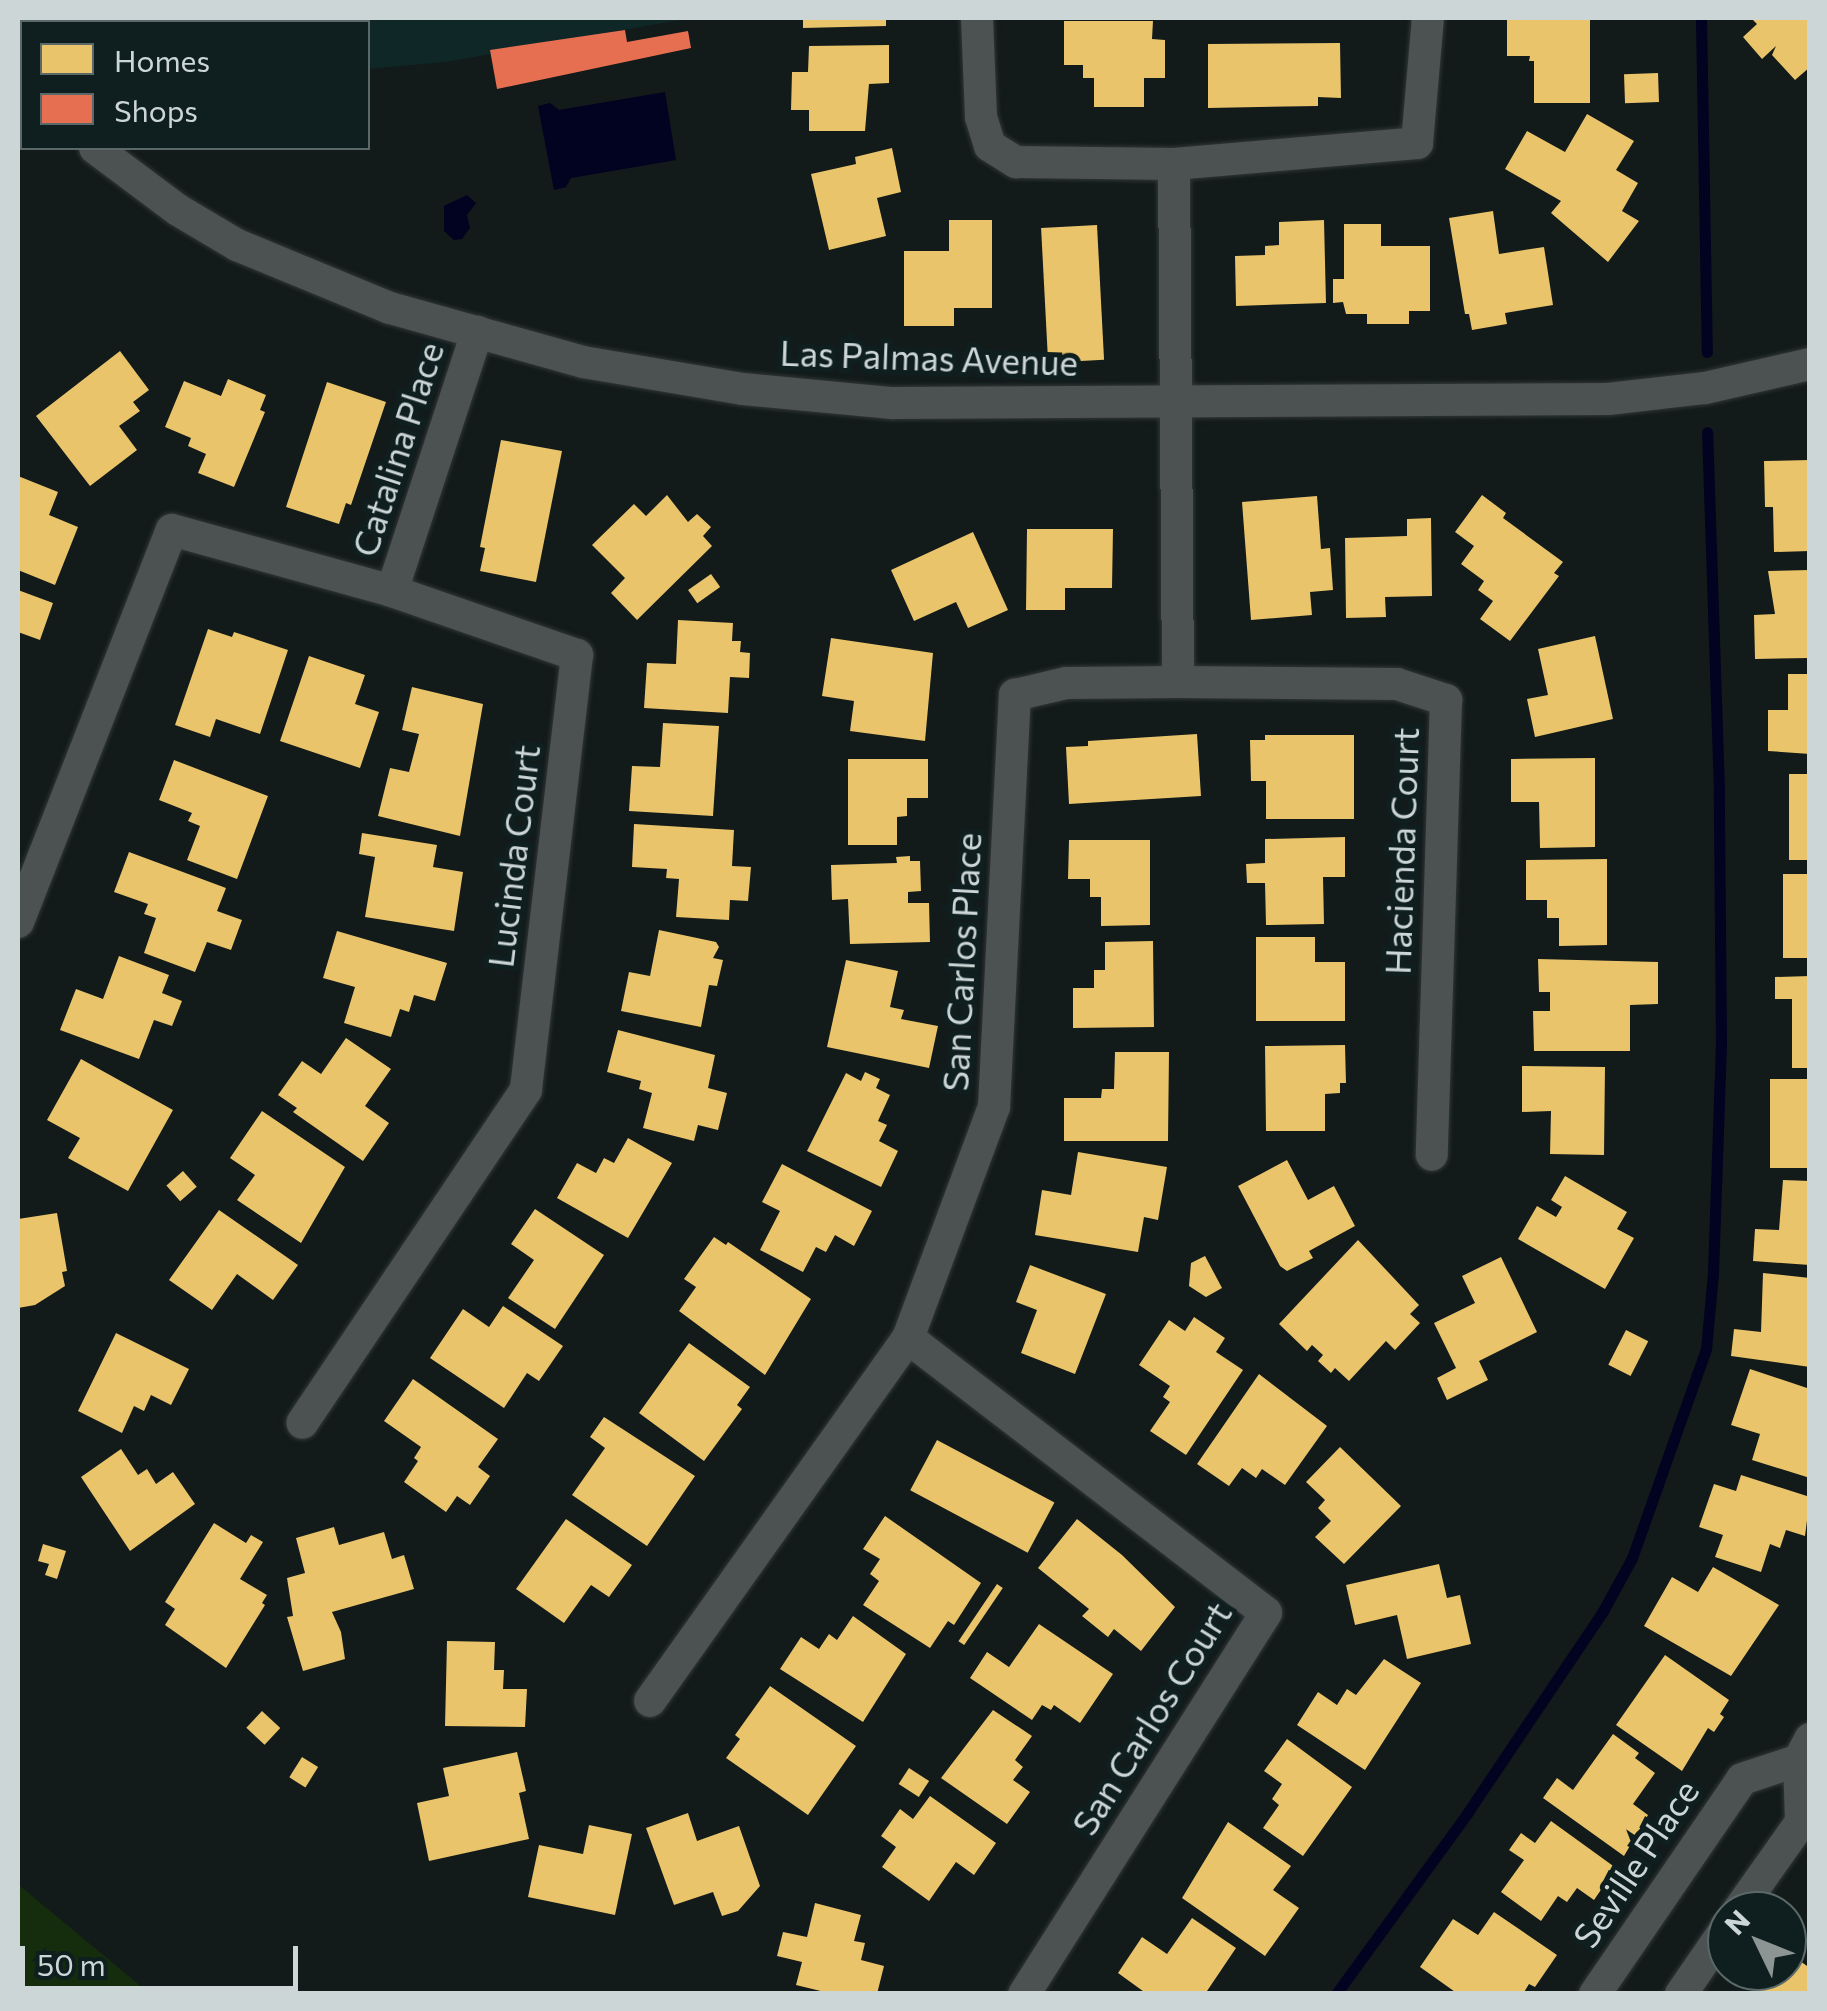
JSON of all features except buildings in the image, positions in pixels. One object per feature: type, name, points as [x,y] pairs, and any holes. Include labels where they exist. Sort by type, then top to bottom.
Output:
[{"type":"street","points":[[977,18],[981,117],[990,146],[1016,162],[1174,164],[1417,143],[1428,18]]},
{"type":"street","name":"Las Palmas Avenue","points":[[98,150],[178,210],[237,245],[390,308],[583,362],[744,390],[892,403],[1608,398],[1705,388],[1810,364]]},
{"type":"street","points":[[1174,164],[1178,682]]},
{"type":"street","name":"Catalina Place","points":[[392,591],[477,332]]},
{"type":"street","name":"Lucinda Court","points":[[18,922],[172,530],[392,591],[578,655],[526,1090],[302,1423]]},
{"type":"street","name":"Hacienda Court","points":[[1178,682],[1398,684],[1446,700],[1432,1155]]},
{"type":"street","name":"San Carlos Place","points":[[650,1701],[908,1338],[994,1107],[1015,694],[1066,683],[1178,682]]},
{"type":"street","name":"San Carlos Court","points":[[908,1338],[1266,1613],[1024,1994]]},
{"type":"street","name":"Seville Place","points":[[1595,1994],[1742,1779],[1806,1755],[1800,1822],[1752,1891]]},
{"type":"street","points":[[1680,1994],[1707,1956]]},
{"type":"shaded area","points":[[30,18],[691,18],[446,62],[370,69],[370,20]]},
{"type":"green space","points":[[20,1886],[149,1993],[18,1993]]},
{"type":"water","points":[[665,92],[676,160],[571,178],[566,187],[554,190],[538,106],[550,103],[559,110]]},
{"type":"water","points":[[467,195],[476,203],[467,215],[470,228],[462,239],[454,240],[444,231],[444,206]]},
{"type":"waterway","points":[[1701,18],[1707,352]]},
{"type":"waterway","points":[[1336,1994],[1468,1812],[1603,1611],[1632,1558],[1706,1349],[1713,1273],[1721,1045],[1719,791],[1707,432]]}]
